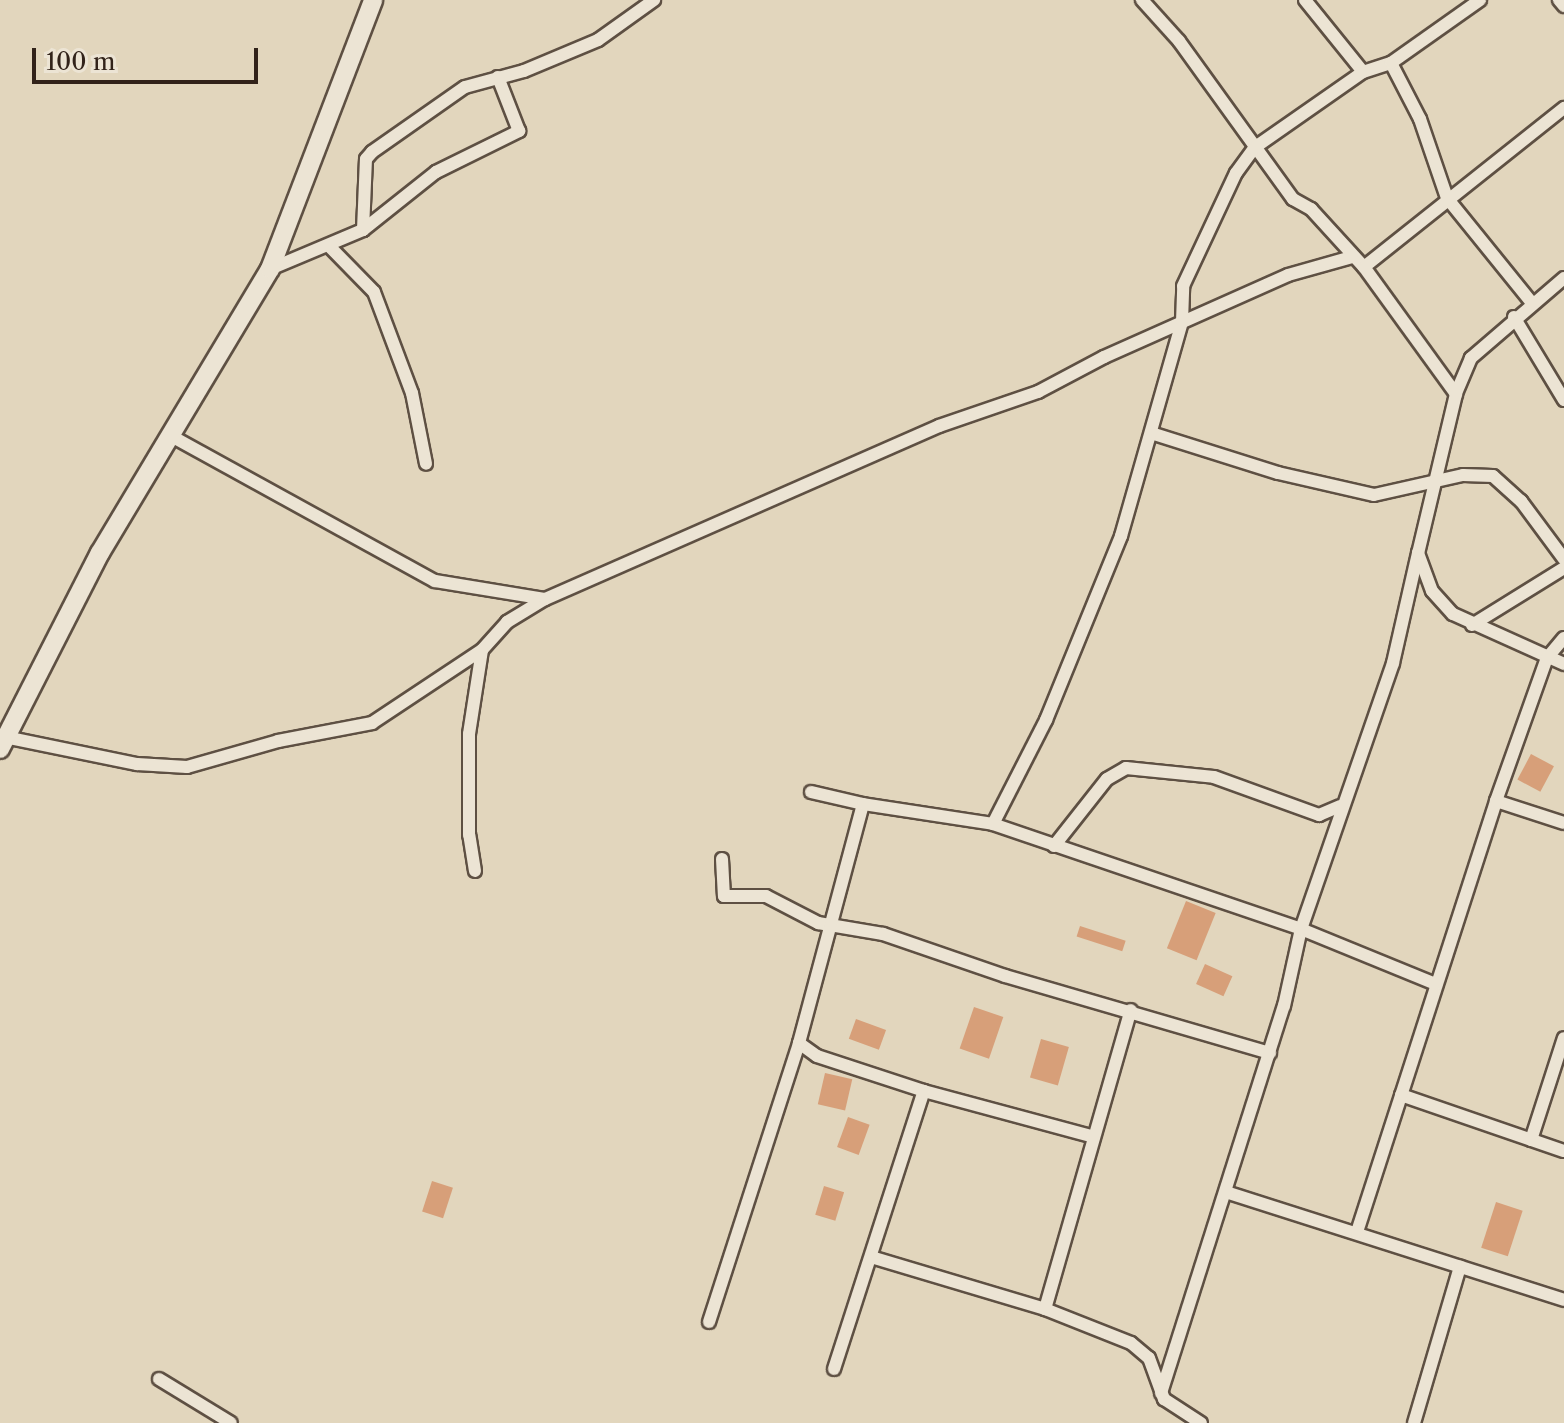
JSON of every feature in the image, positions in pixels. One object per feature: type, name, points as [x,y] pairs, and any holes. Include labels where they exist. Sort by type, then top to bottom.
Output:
[{"type":"street","points":[[373,0],[270,269],[100,553],[2,741],[137,764],[187,767],[372,723],[482,650],[507,622],[545,599],[939,426],[1038,392],[1288,275],[1352,257]]},
{"type":"street","points":[[363,230],[368,155],[465,87],[598,40],[654,0]]},
{"type":"street","points":[[1142,0],[1179,41],[1293,199],[1311,209],[1364,267],[1456,394]]},
{"type":"street","points":[[1305,0],[1363,72]]},
{"type":"street","points":[[993,824],[1030,754],[1080,641],[1121,536],[1182,322],[1183,286],[1236,173],[1254,148],[1363,72],[1391,63],[1479,0]]},
{"type":"street","points":[[1559,0],[1564,6]]},
{"type":"street","points":[[1391,63],[1420,119],[1447,198],[1532,303]]},
{"type":"street","points":[[270,269],[363,230],[436,172],[519,131],[498,77]]},
{"type":"street","points":[[1364,267],[1447,198],[1564,109]]},
{"type":"street","points":[[329,246],[374,292],[412,393],[426,464]]},
{"type":"street","points":[[1161,1393],[1270,1053],[1301,929],[1340,806],[1393,663],[1456,394],[1471,358],[1514,317],[1564,278]]},
{"type":"street","points":[[1514,317],[1564,400]]},
{"type":"street","points":[[1151,433],[1278,473],[1374,495],[1437,481],[1483,475],[1504,482],[1564,559]]},
{"type":"street","points":[[171,436],[435,581],[545,599]]},
{"type":"street","points":[[1418,553],[1432,591],[1472,625],[1564,664]]},
{"type":"street","points":[[1472,625],[1564,568]]},
{"type":"street","points":[[1357,1232],[1496,801],[1547,658],[1564,638]]},
{"type":"street","points":[[475,871],[469,835],[469,734],[482,650]]},
{"type":"street","points":[[1054,846],[1107,779],[1126,768],[1214,777],[1319,815],[1340,806]]},
{"type":"street","points":[[811,792],[863,804],[993,824],[1301,929],[1436,984]]},
{"type":"street","points":[[1496,801],[1564,823]]},
{"type":"street","points":[[709,1322],[799,1043],[863,804]]},
{"type":"street","points":[[722,859],[724,896],[766,896],[831,927],[883,934],[1005,976],[1131,1010],[1270,1053]]},
{"type":"street","points":[[1045,1309],[1091,1136],[1131,1010]]},
{"type":"street","points":[[1531,1140],[1564,1038]]},
{"type":"street","points":[[799,1043],[817,1056],[924,1091],[1091,1136]]},
{"type":"street","points":[[834,1369],[924,1091]]},
{"type":"street","points":[[1401,1095],[1564,1151]]},
{"type":"street","points":[[1226,1192],[1564,1300]]},
{"type":"street","points":[[871,1257],[1045,1309],[1142,1351],[1161,1393],[1174,1409],[1201,1423]]},
{"type":"street","points":[[1414,1423],[1460,1267]]},
{"type":"street","points":[[159,1379],[231,1423]]},
{"type":"building","points":[[1531,754],[1554,766],[1540,792],[1517,780]]},
{"type":"building","points":[[1186,901],[1216,913],[1197,960],[1167,948]]},
{"type":"building","points":[[1080,926],[1126,941],[1122,951],[1077,936]]},
{"type":"building","points":[[1205,964],[1232,976],[1223,996],[1196,984]]},
{"type":"building","points":[[974,1007],[1003,1017],[989,1059],[960,1049]]},
{"type":"building","points":[[856,1019],[886,1030],[879,1050],[849,1039]]},
{"type":"building","points":[[1041,1039],[1069,1047],[1058,1085],[1030,1077]]},
{"type":"building","points":[[825,1073],[852,1079],[845,1110],[818,1104]]},
{"type":"building","points":[[848,1117],[870,1125],[859,1155],[837,1147]]},
{"type":"building","points":[[432,1181],[453,1188],[443,1218],[422,1211]]},
{"type":"building","points":[[824,1186],[844,1192],[835,1221],[815,1215]]},
{"type":"building","points":[[1496,1202],[1523,1211],[1508,1256],[1481,1248]]}]
